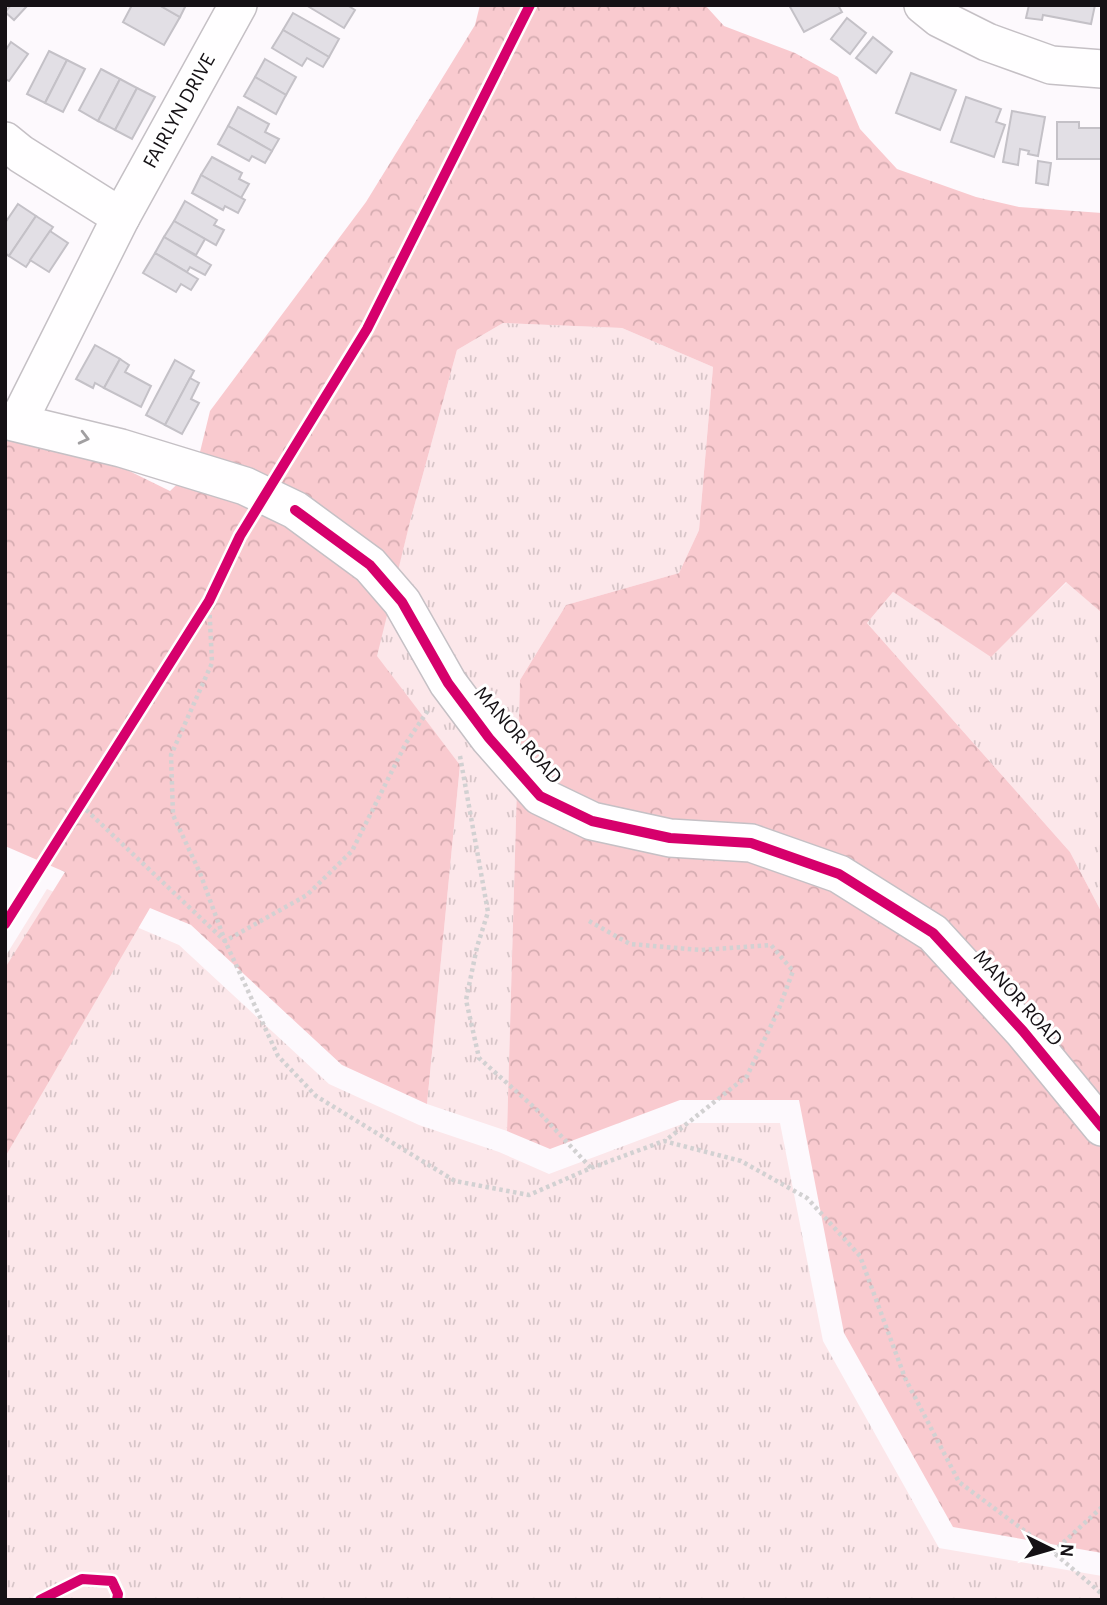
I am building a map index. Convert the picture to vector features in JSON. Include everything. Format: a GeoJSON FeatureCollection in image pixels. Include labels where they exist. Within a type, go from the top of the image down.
{"type":"FeatureCollection","features":[{"type":"Feature","properties":{"kind":"street","name":"FAIRLYN DRIVE"},"geometry":{"type":"LineString","coordinates":[[11,421],[238,5]]}},
{"type":"Feature","properties":{"kind":"street"},"geometry":{"type":"LineString","coordinates":[[923,5],[939,18],[987,42],[1051,65],[1102,69]]}},
{"type":"Feature","properties":{"kind":"street"},"geometry":{"type":"LineString","coordinates":[[5,141],[121,217]]}},
{"type":"Feature","properties":{"kind":"street","name":"MANOR ROAD"},"geometry":{"type":"LineString","coordinates":[[11,421],[121,448],[245,486],[295,510],[370,565],[402,602],[448,683],[489,738],[540,796],[592,821],[670,838],[751,843],[839,874],[933,933],[1023,1031],[1102,1127]]}},
{"type":"Feature","properties":{"kind":"path"},"geometry":{"type":"LineString","coordinates":[[194,624],[211,595]]}},
{"type":"Feature","properties":{"kind":"path"},"geometry":{"type":"LineString","coordinates":[[211,595],[212,663],[171,755],[173,815],[200,873],[225,941],[278,1056],[316,1096],[455,1181],[530,1195],[591,1168],[664,1141],[747,1076],[778,1011],[793,971],[771,944],[700,950],[630,944],[589,921]]}},
{"type":"Feature","properties":{"kind":"path"},"geometry":{"type":"LineString","coordinates":[[225,941],[307,895],[352,851],[406,743],[448,683]]}},
{"type":"Feature","properties":{"kind":"path"},"geometry":{"type":"LineString","coordinates":[[460,751],[488,912],[477,947],[466,1000],[479,1058],[536,1109],[591,1168]]}},
{"type":"Feature","properties":{"kind":"path"},"geometry":{"type":"LineString","coordinates":[[74,816],[88,794]]}},
{"type":"Feature","properties":{"kind":"path"},"geometry":{"type":"LineString","coordinates":[[81,805],[225,941]]}},
{"type":"Feature","properties":{"kind":"path"},"geometry":{"type":"LineString","coordinates":[[664,1141],[741,1161],[807,1198],[860,1256],[905,1378],[959,1482],[1054,1552],[1102,1594]]}},
{"type":"Feature","properties":{"kind":"path"},"geometry":{"type":"LineString","coordinates":[[1054,1552],[1102,1507]]}},
{"type":"Feature","properties":{"kind":"green space"},"geometry":{"type":"Polygon","coordinates":[[[480,5],[705,5],[724,26],[795,53],[838,77],[860,129],[897,169],[976,197],[1019,207],[1102,213],[1102,613],[1066,582],[991,657],[893,592],[867,623],[1070,852],[1102,913],[1102,1553],[953,1527],[844,1333],[799,1100],[680,1100],[550,1149],[507,1131],[520,680],[566,605],[679,573],[699,530],[713,367],[622,328],[503,323],[457,350],[411,518],[377,656],[460,765],[427,1104],[342,1065],[191,925],[150,908],[5,1157],[5,968],[65,872],[5,846],[5,439],[113,463],[170,491],[207,456],[200,452],[210,411],[366,202],[475,25],[480,5]]]}},
{"type":"Feature","properties":{"kind":"green space"},"geometry":{"type":"Polygon","coordinates":[[[503,323],[622,328],[713,367],[699,530],[679,573],[566,605],[520,680],[507,1131],[427,1104],[460,765],[376,656],[457,350],[503,323]]]}},
{"type":"Feature","properties":{"kind":"green space"},"geometry":{"type":"Polygon","coordinates":[[[1067,582],[1102,613],[1102,913],[1070,852],[867,623],[893,592],[991,656],[1067,582]]]}},
{"type":"Feature","properties":{"kind":"green space"},"geometry":{"type":"Polygon","coordinates":[[[47,889],[179,945],[329,1084],[419,1125],[499,1152],[549,1174],[685,1123],[780,1123],[823,1341],[939,1548],[1102,1576],[1102,1600],[5,1600],[5,957],[47,889]]]}},
{"type":"Feature","properties":{"kind":"building"},"geometry":{"type":"Polygon","coordinates":[[[11,5],[28,5],[14,20],[5,12],[11,5]]]}},
{"type":"Feature","properties":{"kind":"building"},"geometry":{"type":"Polygon","coordinates":[[[132,5],[159,5],[180,17],[164,45],[123,22],[132,5]]]}},
{"type":"Feature","properties":{"kind":"building"},"geometry":{"type":"Polygon","coordinates":[[[159,5],[186,5],[180,17],[159,5]]]}},
{"type":"Feature","properties":{"kind":"building"},"geometry":{"type":"Polygon","coordinates":[[[306,5],[347,5],[355,10],[344,28],[306,5]]]}},
{"type":"Feature","properties":{"kind":"building"},"geometry":{"type":"Polygon","coordinates":[[[789,5],[838,5],[842,12],[804,32],[789,5]]]}},
{"type":"Feature","properties":{"kind":"building"},"geometry":{"type":"Polygon","coordinates":[[[1029,5],[1095,5],[1091,24],[1043,15],[1042,20],[1026,18],[1029,5]]]}},
{"type":"Feature","properties":{"kind":"building"},"geometry":{"type":"Polygon","coordinates":[[[293,13],[339,39],[329,57],[283,30],[293,13]]]}},
{"type":"Feature","properties":{"kind":"building"},"geometry":{"type":"Polygon","coordinates":[[[847,18],[866,33],[850,54],[831,39],[847,18]]]}},
{"type":"Feature","properties":{"kind":"building"},"geometry":{"type":"Polygon","coordinates":[[[283,30],[329,57],[323,67],[307,58],[302,66],[272,48],[283,30]]]}},
{"type":"Feature","properties":{"kind":"building"},"geometry":{"type":"Polygon","coordinates":[[[873,37],[892,52],[876,73],[856,58],[873,37]]]}},
{"type":"Feature","properties":{"kind":"building"},"geometry":{"type":"Polygon","coordinates":[[[11,42],[28,54],[9,81],[5,79],[5,51],[11,42]]]}},
{"type":"Feature","properties":{"kind":"building"},"geometry":{"type":"Polygon","coordinates":[[[49,51],[67,60],[45,103],[27,94],[49,51]]]}},
{"type":"Feature","properties":{"kind":"building"},"geometry":{"type":"Polygon","coordinates":[[[265,59],[296,77],[286,95],[255,77],[265,59]]]}},
{"type":"Feature","properties":{"kind":"building"},"geometry":{"type":"Polygon","coordinates":[[[67,60],[85,69],[63,112],[45,103],[67,60]]]}},
{"type":"Feature","properties":{"kind":"building"},"geometry":{"type":"Polygon","coordinates":[[[101,69],[120,79],[98,121],[79,110],[101,69]]]}},
{"type":"Feature","properties":{"kind":"building"},"geometry":{"type":"Polygon","coordinates":[[[911,73],[956,90],[940,130],[896,113],[911,73]]]}},
{"type":"Feature","properties":{"kind":"building"},"geometry":{"type":"Polygon","coordinates":[[[255,77],[286,95],[276,114],[244,96],[255,77]]]}},
{"type":"Feature","properties":{"kind":"building"},"geometry":{"type":"Polygon","coordinates":[[[120,79],[137,88],[115,130],[98,121],[120,79]]]}},
{"type":"Feature","properties":{"kind":"building"},"geometry":{"type":"Polygon","coordinates":[[[137,88],[155,97],[132,139],[115,130],[137,88]]]}},
{"type":"Feature","properties":{"kind":"building"},"geometry":{"type":"Polygon","coordinates":[[[966,97],[1001,109],[996,122],[1005,125],[994,157],[951,142],[966,97]]]}},
{"type":"Feature","properties":{"kind":"building"},"geometry":{"type":"Polygon","coordinates":[[[238,107],[269,124],[265,132],[279,139],[272,151],[228,126],[238,107]]]}},
{"type":"Feature","properties":{"kind":"building"},"geometry":{"type":"Polygon","coordinates":[[[1012,111],[1045,117],[1038,156],[1020,149],[1018,165],[1003,162],[1012,111]]]}},
{"type":"Feature","properties":{"kind":"building"},"geometry":{"type":"Polygon","coordinates":[[[1057,122],[1079,122],[1079,128],[1102,128],[1102,187],[1101,159],[1057,159],[1057,122]]]}},
{"type":"Feature","properties":{"kind":"building"},"geometry":{"type":"Polygon","coordinates":[[[228,126],[272,151],[265,163],[252,156],[249,161],[218,144],[228,126]]]}},
{"type":"Feature","properties":{"kind":"building"},"geometry":{"type":"Polygon","coordinates":[[[212,157],[242,173],[239,179],[249,184],[241,198],[201,175],[212,157]]]}},
{"type":"Feature","properties":{"kind":"building"},"geometry":{"type":"Polygon","coordinates":[[[1038,161],[1051,163],[1048,185],[1036,183],[1038,161]]]}},
{"type":"Feature","properties":{"kind":"building"},"geometry":{"type":"Polygon","coordinates":[[[201,175],[245,200],[238,213],[225,206],[223,210],[192,193],[201,175]]]}},
{"type":"Feature","properties":{"kind":"building"},"geometry":{"type":"Polygon","coordinates":[[[185,201],[217,220],[214,225],[224,230],[216,245],[174,221],[185,201]]]}},
{"type":"Feature","properties":{"kind":"building"},"geometry":{"type":"Polygon","coordinates":[[[18,204],[36,216],[9,256],[5,253],[5,223],[18,204]]]}},
{"type":"Feature","properties":{"kind":"building"},"geometry":{"type":"Polygon","coordinates":[[[36,216],[53,227],[26,267],[9,256],[36,216]]]}},
{"type":"Feature","properties":{"kind":"building"},"geometry":{"type":"Polygon","coordinates":[[[174,221],[205,239],[196,255],[164,237],[174,221]]]}},
{"type":"Feature","properties":{"kind":"building"},"geometry":{"type":"Polygon","coordinates":[[[50,231],[68,243],[49,272],[30,260],[50,231]]]}},
{"type":"Feature","properties":{"kind":"building"},"geometry":{"type":"Polygon","coordinates":[[[164,237],[211,265],[205,275],[190,267],[187,272],[155,253],[164,237]]]}},
{"type":"Feature","properties":{"kind":"building"},"geometry":{"type":"Polygon","coordinates":[[[155,253],[198,279],[191,290],[181,284],[176,292],[143,273],[155,253]]]}},
{"type":"Feature","properties":{"kind":"building"},"geometry":{"type":"Polygon","coordinates":[[[95,345],[120,359],[104,388],[95,383],[93,388],[76,379],[95,345]]]}},
{"type":"Feature","properties":{"kind":"building"},"geometry":{"type":"Polygon","coordinates":[[[120,359],[129,365],[125,372],[151,386],[141,407],[104,388],[120,359]]]}},
{"type":"Feature","properties":{"kind":"building"},"geometry":{"type":"Polygon","coordinates":[[[175,360],[194,371],[165,425],[146,415],[175,360]]]}},
{"type":"Feature","properties":{"kind":"building"},"geometry":{"type":"Polygon","coordinates":[[[190,378],[199,383],[191,399],[199,403],[182,434],[165,425],[190,378]]]}},
{"type":"Feature","properties":{"kind":"cycle path"},"geometry":{"type":"LineString","coordinates":[[5,924],[209,601],[240,536],[367,329],[530,5]]}},
{"type":"Feature","properties":{"kind":"cycle path"},"geometry":{"type":"LineString","coordinates":[[295,510],[370,565],[402,602],[448,683],[489,738],[540,796],[592,821],[670,838],[751,843],[839,874],[933,933],[1023,1031],[1102,1127]]}},
{"type":"Feature","properties":{"kind":"cycle path"},"geometry":{"type":"LineString","coordinates":[[40,1600],[82,1579],[112,1581],[118,1594],[117,1600]]}}]}
